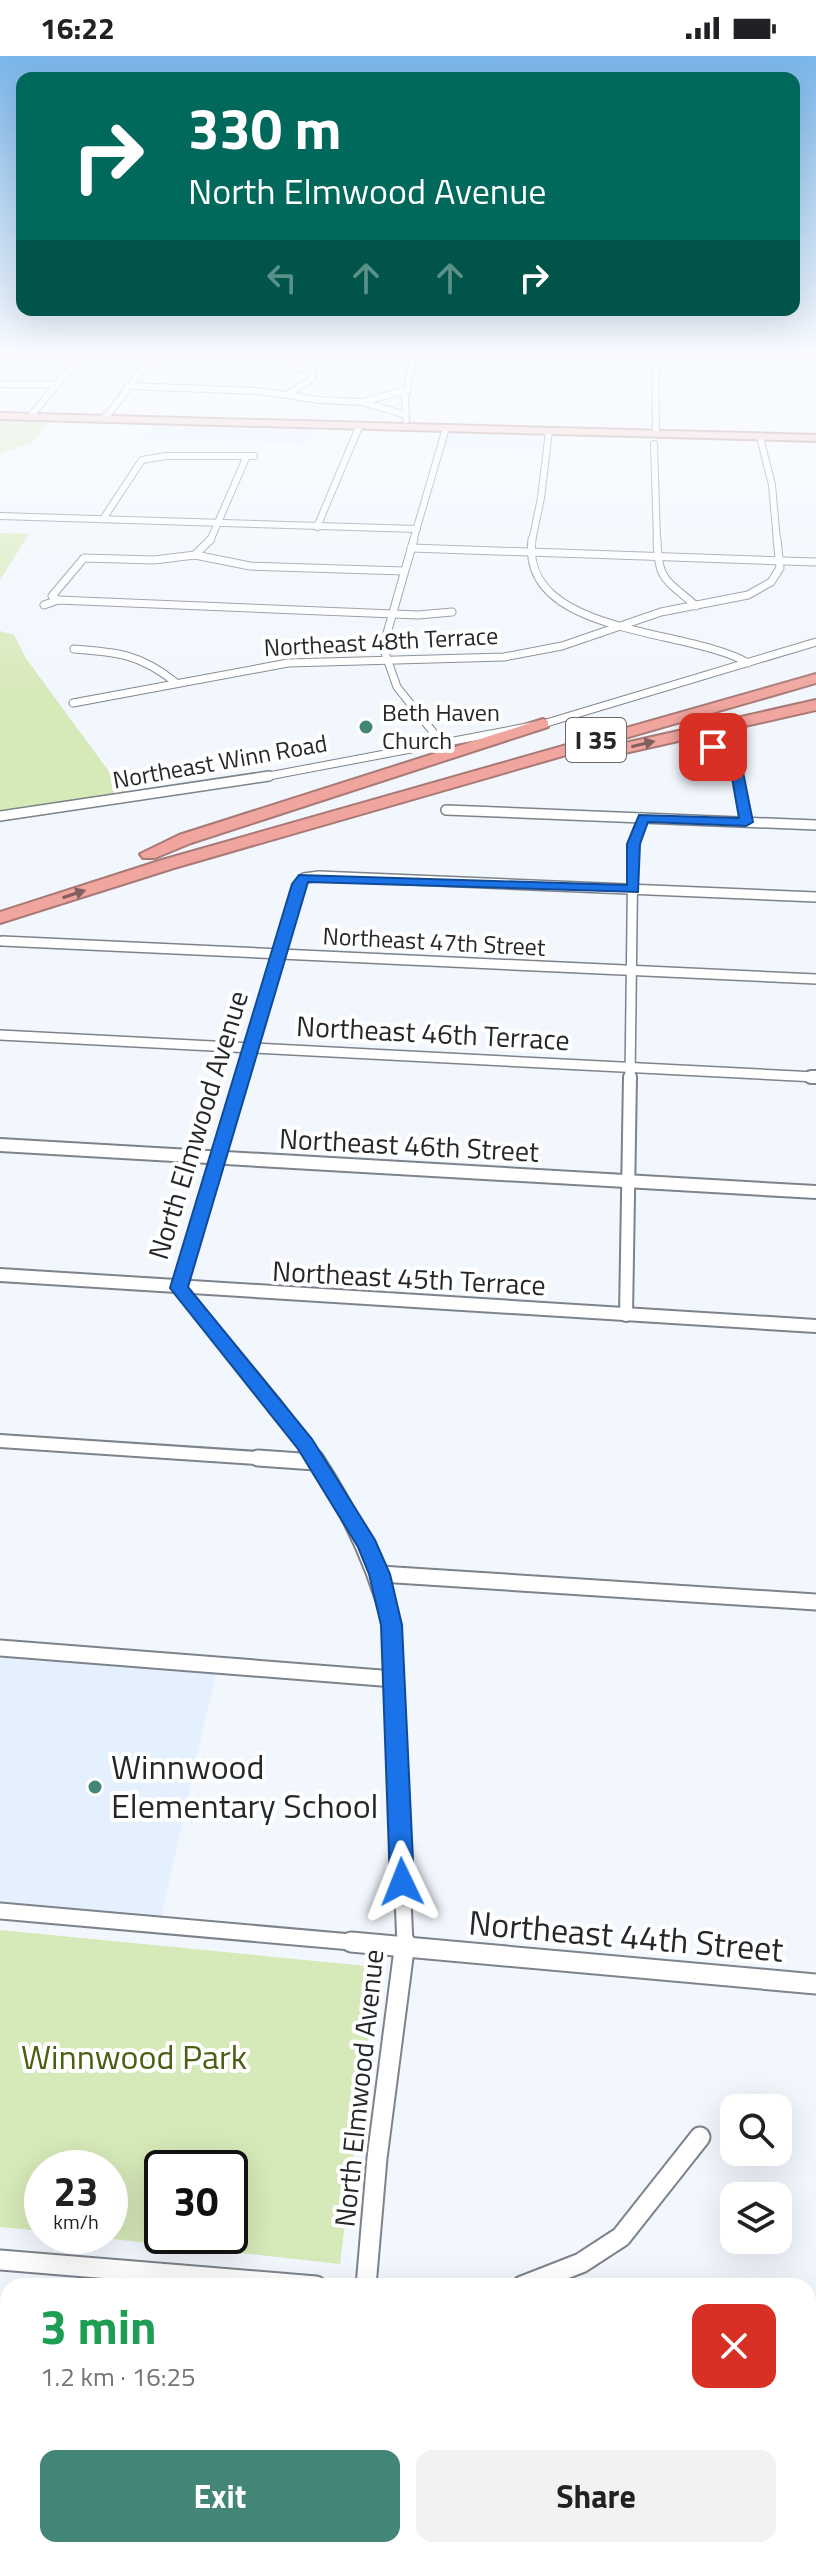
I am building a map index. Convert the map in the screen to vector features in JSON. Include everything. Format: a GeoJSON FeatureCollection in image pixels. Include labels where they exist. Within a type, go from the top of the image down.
{"type":"FeatureCollection","features":[{"type":"Feature","properties":{"kind":"highway","name":"I 35"},"geometry":{"type":"LineString","coordinates":[[0,901],[149,854],[816,664]]}},
{"type":"Feature","properties":{"kind":"highway","name":"I 35"},"geometry":{"type":"LineString","coordinates":[[0,918],[168,864],[816,678]]}},
{"type":"Feature","properties":{"kind":"highway"},"geometry":{"type":"LineString","coordinates":[[376,804],[816,705]]}},
{"type":"Feature","properties":{"kind":"highway"},"geometry":{"type":"LineString","coordinates":[[149,854],[185,839],[543,724]]}},
{"type":"Feature","properties":{"kind":"street"},"geometry":{"type":"LineString","coordinates":[[103,519],[135,471]]}},
{"type":"Feature","properties":{"kind":"street"},"geometry":{"type":"LineString","coordinates":[[195,555],[209,546],[221,524],[226,501],[242,471]]}},
{"type":"Feature","properties":{"kind":"street"},"geometry":{"type":"LineString","coordinates":[[317,527],[341,471]]}},
{"type":"Feature","properties":{"kind":"street"},"geometry":{"type":"LineString","coordinates":[[434,471],[383,647],[394,687],[441,742]]}},
{"type":"Feature","properties":{"kind":"street"},"geometry":{"type":"LineString","coordinates":[[543,471],[531,552],[535,573],[549,593],[570,607],[615,626],[716,648],[748,663]]}},
{"type":"Feature","properties":{"kind":"street"},"geometry":{"type":"LineString","coordinates":[[656,471],[658,567],[665,579],[696,606]]}},
{"type":"Feature","properties":{"kind":"street"},"geometry":{"type":"LineString","coordinates":[[768,471],[780,561]]}},
{"type":"Feature","properties":{"kind":"street"},"geometry":{"type":"LineString","coordinates":[[0,516],[8,506]]}},
{"type":"Feature","properties":{"kind":"street"},"geometry":{"type":"LineString","coordinates":[[0,516],[417,529]]}},
{"type":"Feature","properties":{"kind":"street"},"geometry":{"type":"LineString","coordinates":[[411,548],[816,562]]}},
{"type":"Feature","properties":{"kind":"street"},"geometry":{"type":"LineString","coordinates":[[58,600],[52,596],[84,558],[154,560],[195,555],[250,566],[404,571]]}},
{"type":"Feature","properties":{"kind":"street","name":"Northeast 48th Terrace"},"geometry":{"type":"LineString","coordinates":[[73,703],[288,663],[504,657],[562,646],[640,618],[757,591],[776,577],[780,561]]}},
{"type":"Feature","properties":{"kind":"street"},"geometry":{"type":"LineString","coordinates":[[44,605],[58,600],[392,614],[452,612]]}},
{"type":"Feature","properties":{"kind":"street","name":"Northeast Winn Road"},"geometry":{"type":"LineString","coordinates":[[0,816],[222,785],[543,724],[816,642]]}},
{"type":"Feature","properties":{"kind":"street"},"geometry":{"type":"LineString","coordinates":[[74,649],[139,657],[151,662],[175,682]]}},
{"type":"Feature","properties":{"kind":"street"},"geometry":{"type":"LineString","coordinates":[[713,747],[737,772],[746,822]]}},
{"type":"Feature","properties":{"kind":"street"},"geometry":{"type":"LineString","coordinates":[[446,810],[816,825]]}},
{"type":"Feature","properties":{"kind":"street"},"geometry":{"type":"LineString","coordinates":[[626,1315],[634,971],[633,844],[643,818]]}},
{"type":"Feature","properties":{"kind":"street","name":"North Elmwood Avenue"},"geometry":{"type":"LineString","coordinates":[[367,2278],[377,2158],[405,1945],[391,1625],[380,1574],[367,1546],[315,1462],[278,1408],[179,1288],[299,884],[304,878],[634,890]]}},
{"type":"Feature","properties":{"kind":"street"},"geometry":{"type":"LineString","coordinates":[[634,890],[816,897]]}},
{"type":"Feature","properties":{"kind":"street","name":"Northeast 47th Street"},"geometry":{"type":"LineString","coordinates":[[2,941],[816,979]]}},
{"type":"Feature","properties":{"kind":"street","name":"Northeast 46th Terrace"},"geometry":{"type":"LineString","coordinates":[[0,1035],[816,1077]]}},
{"type":"Feature","properties":{"kind":"street","name":"Northeast 46th Street"},"geometry":{"type":"LineString","coordinates":[[0,1145],[816,1192]]}},
{"type":"Feature","properties":{"kind":"street","name":"Northeast 45th Terrace"},"geometry":{"type":"LineString","coordinates":[[0,1275],[816,1326]]}},
{"type":"Feature","properties":{"kind":"street"},"geometry":{"type":"LineString","coordinates":[[0,1441],[315,1462]]}},
{"type":"Feature","properties":{"kind":"street"},"geometry":{"type":"LineString","coordinates":[[380,1574],[816,1602]]}},
{"type":"Feature","properties":{"kind":"street"},"geometry":{"type":"LineString","coordinates":[[0,1648],[394,1679]]}},
{"type":"Feature","properties":{"kind":"street","name":"Northeast 44th Street"},"geometry":{"type":"LineString","coordinates":[[0,1911],[816,1984]]}},
{"type":"Feature","properties":{"kind":"street"},"geometry":{"type":"LineString","coordinates":[[541,2278],[590,2257],[630,2228],[679,2157],[700,2137]]}},
{"type":"Feature","properties":{"kind":"street"},"geometry":{"type":"LineString","coordinates":[[0,2260],[219,2278]]}},
{"type":"Feature","properties":{"kind":"shaded area","name":"Winnwood Elementary School"},"geometry":{"type":"Polygon","coordinates":[[[0,1654],[216,1672],[161,1918],[0,1903],[0,1654]]]}},
{"type":"Feature","properties":{"kind":"green space"},"geometry":{"type":"Polygon","coordinates":[[[0,533],[29,534],[0,580],[0,533]]]}},
{"type":"Feature","properties":{"kind":"green space"},"geometry":{"type":"Polygon","coordinates":[[[0,631],[14,635],[25,657],[124,792],[0,811],[0,631]]]}},
{"type":"Feature","properties":{"kind":"green space","name":"Winnwood Park"},"geometry":{"type":"Polygon","coordinates":[[[0,1930],[377,1967],[340,2264],[248,2254],[248,2150],[144,2150],[144,2242],[128,2241],[128,2150],[24,2150],[24,2229],[0,2227],[0,1930]]]}},
{"type":"Feature","properties":{"kind":"place","name":"Beth Haven Church"},"geometry":{"type":"Point","coordinates":[366,727]}},
{"type":"Feature","properties":{"kind":"place","name":"Winnwood Elementary School"},"geometry":{"type":"Point","coordinates":[95,1787]}},
{"type":"Feature","properties":{"kind":"route"},"geometry":{"type":"LineString","coordinates":[[402,1882],[391,1625],[380,1574],[367,1546],[305,1444],[179,1288],[299,884],[304,878],[319,876],[634,890],[633,844],[643,818],[746,822],[737,772],[713,747]]}}]}
